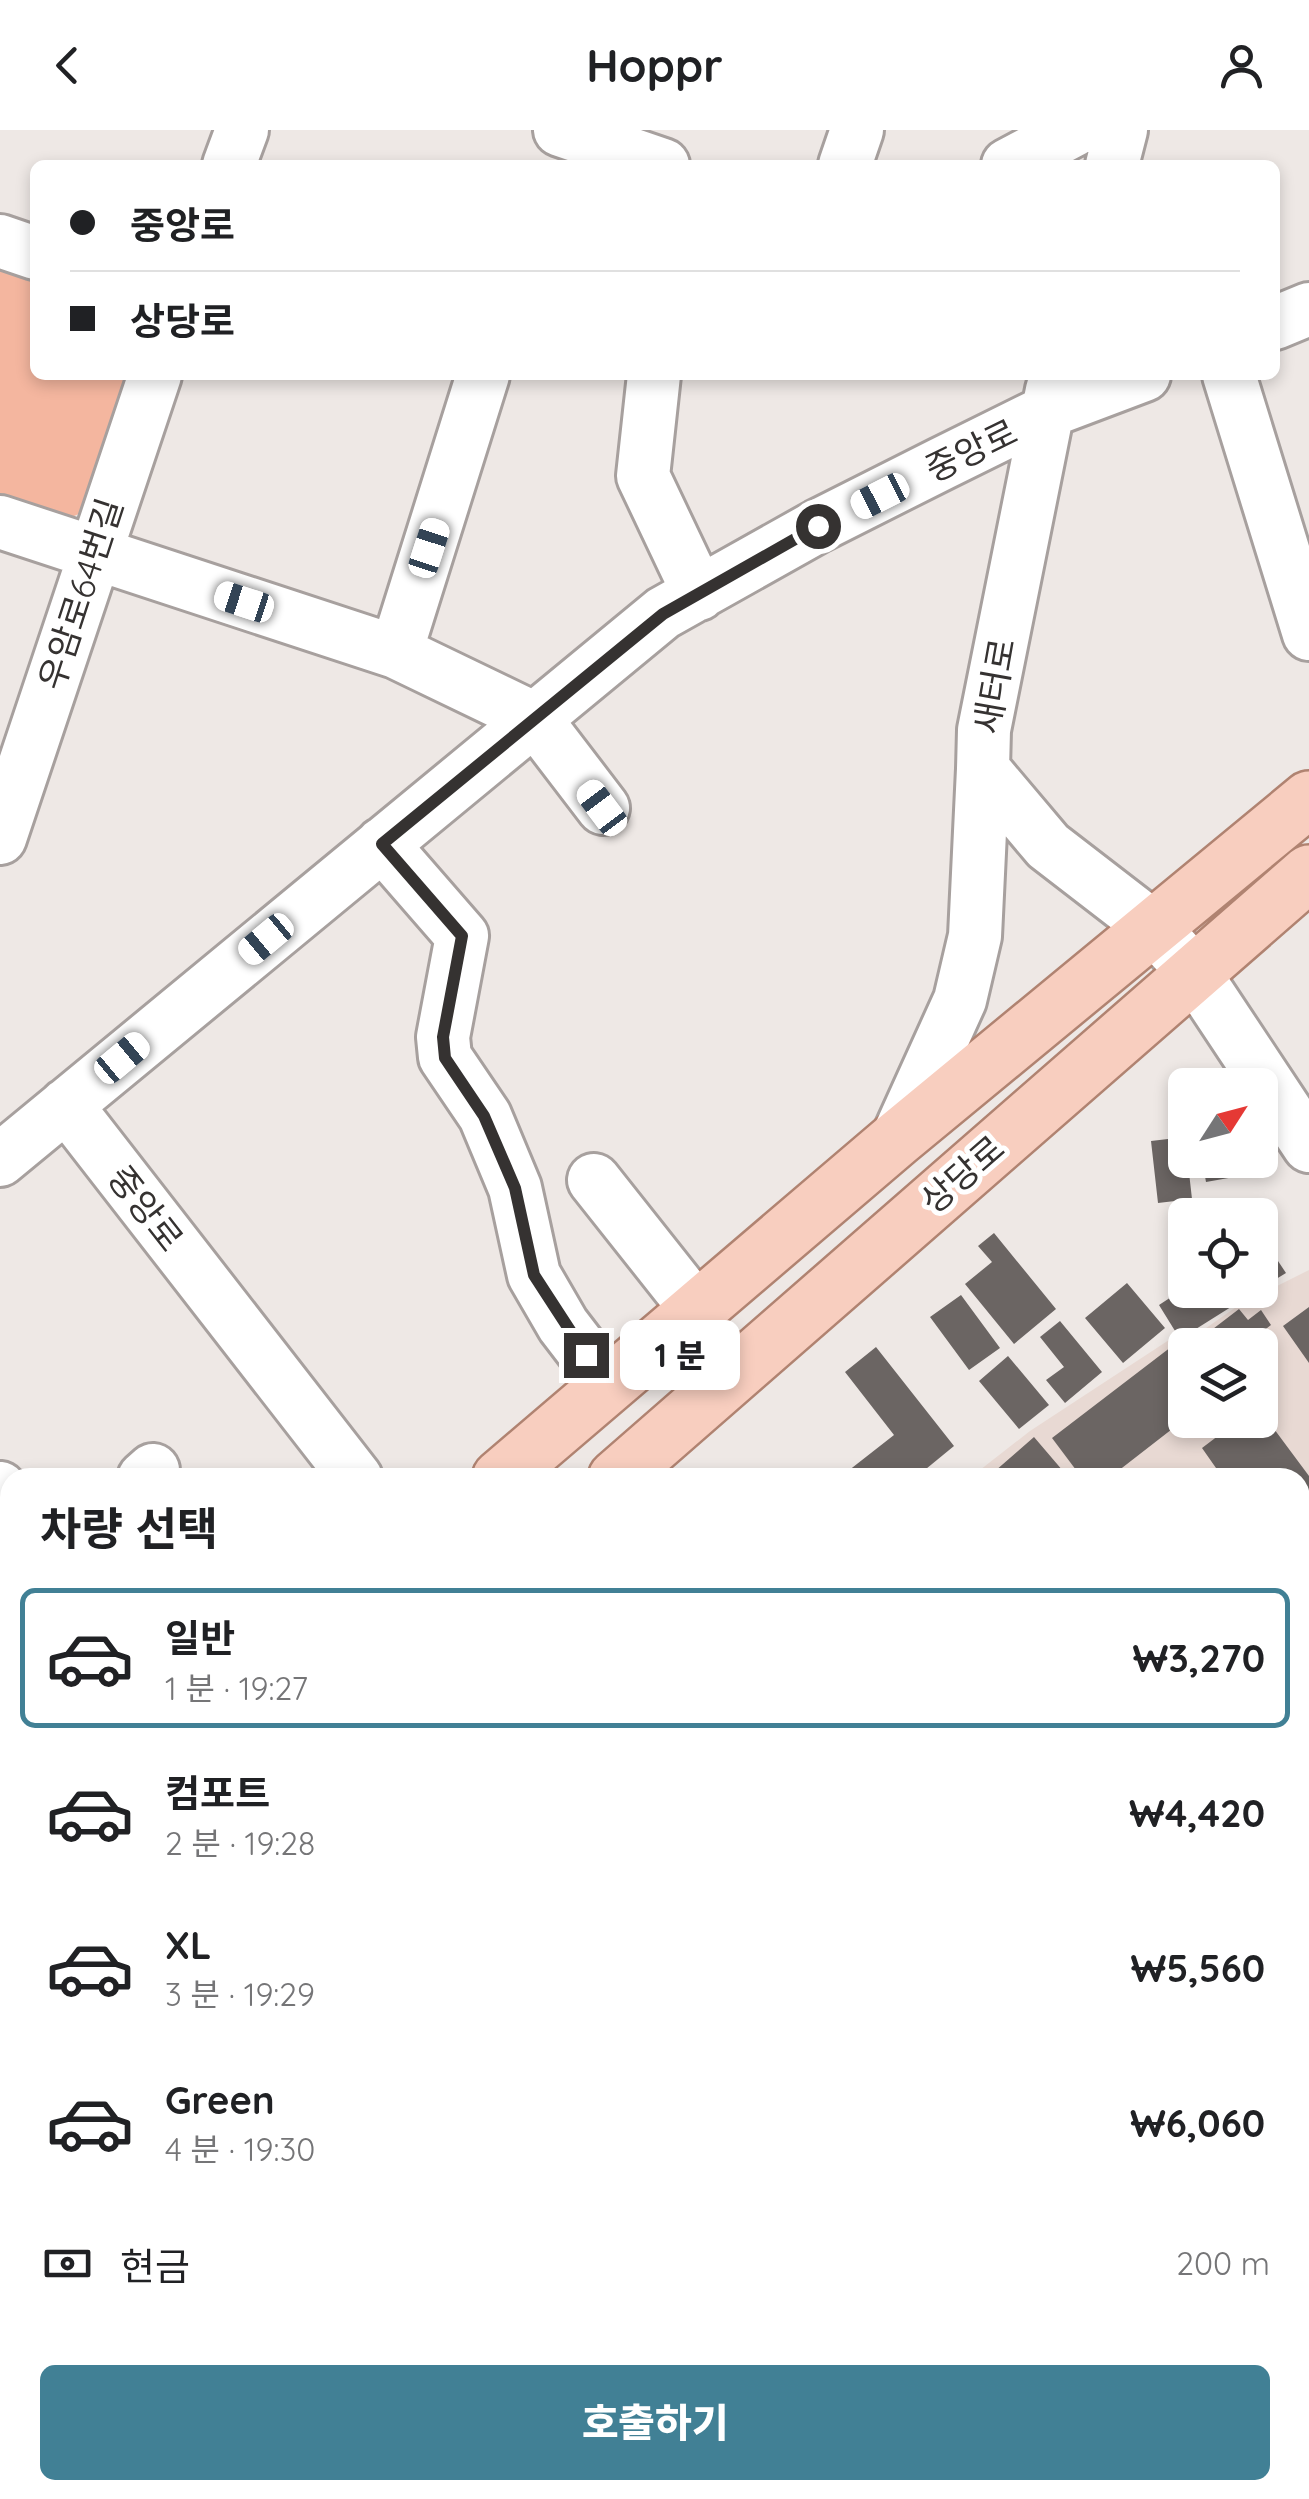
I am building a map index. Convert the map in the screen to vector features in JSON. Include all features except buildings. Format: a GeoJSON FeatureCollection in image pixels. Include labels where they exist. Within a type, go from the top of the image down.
{"type":"FeatureCollection","features":[{"type":"Feature","properties":{"kind":"main road","name":"상당로"},"geometry":{"type":"LineString","coordinates":[[512,1468],[897,1138],[1309,800]]}},
{"type":"Feature","properties":{"kind":"main road","name":"상당로"},"geometry":{"type":"LineString","coordinates":[[627,1468],[1309,873]]}},
{"type":"Feature","properties":{"kind":"street"},"geometry":{"type":"LineString","coordinates":[[231,160],[242,130]]}},
{"type":"Feature","properties":{"kind":"street"},"geometry":{"type":"LineString","coordinates":[[551,160],[560,130],[649,160]]}},
{"type":"Feature","properties":{"kind":"street"},"geometry":{"type":"LineString","coordinates":[[666,160],[676,130]]}},
{"type":"Feature","properties":{"kind":"street"},"geometry":{"type":"LineString","coordinates":[[847,160],[857,130]]}},
{"type":"Feature","properties":{"kind":"street"},"geometry":{"type":"LineString","coordinates":[[1017,160],[1074,130]]}},
{"type":"Feature","properties":{"kind":"street"},"geometry":{"type":"LineString","coordinates":[[1113,160],[1121,130]]}},
{"type":"Feature","properties":{"kind":"street"},"geometry":{"type":"LineString","coordinates":[[0,241],[30,251]]}},
{"type":"Feature","properties":{"kind":"street"},"geometry":{"type":"LineString","coordinates":[[1280,321],[1309,310]]}},
{"type":"Feature","properties":{"kind":"street","name":"우암로64번길"},"geometry":{"type":"LineString","coordinates":[[2,821],[152,380]]}},
{"type":"Feature","properties":{"kind":"street"},"geometry":{"type":"LineString","coordinates":[[396,652],[482,380]]}},
{"type":"Feature","properties":{"kind":"street"},"geometry":{"type":"LineString","coordinates":[[653,380],[643,476],[699,594]]}},
{"type":"Feature","properties":{"kind":"street","name":"중앙로"},"geometry":{"type":"LineString","coordinates":[[0,1160],[663,614],[1051,394],[1120,380]]}},
{"type":"Feature","properties":{"kind":"street"},"geometry":{"type":"LineString","coordinates":[[1231,380],[1309,634]]}},
{"type":"Feature","properties":{"kind":"street","name":"새터로"},"geometry":{"type":"LineString","coordinates":[[1051,394],[984,730],[983,769],[1015,812],[1048,846],[1153,927],[1193,971],[1309,1146]]}},
{"type":"Feature","properties":{"kind":"street"},"geometry":{"type":"LineString","coordinates":[[0,522],[396,652],[535,719],[602,808]]}},
{"type":"Feature","properties":{"kind":"street"},"geometry":{"type":"LineString","coordinates":[[897,1138],[960,1000],[976,936],[983,769]]}},
{"type":"Feature","properties":{"kind":"street"},"geometry":{"type":"LineString","coordinates":[[382,844],[462,936],[443,1037],[445,1058],[484,1116],[515,1188],[534,1275],[563,1325],[609,1384]]}},
{"type":"Feature","properties":{"kind":"street","name":"중앙로"},"geometry":{"type":"LineString","coordinates":[[66,1105],[348,1468]]}},
{"type":"Feature","properties":{"kind":"street"},"geometry":{"type":"LineString","coordinates":[[594,1180],[697,1310]]}},
{"type":"Feature","properties":{"kind":"shaded area"},"geometry":{"type":"Polygon","coordinates":[[[0,258],[30,269],[30,380],[135,380],[95,507],[53,525],[0,506],[0,258]]]}},
{"type":"Feature","properties":{"kind":"shaded area"},"geometry":{"type":"Polygon","coordinates":[[[1309,1270],[1309,1468],[983,1468],[1030,1431],[1168,1341],[1168,1438],[1278,1438],[1278,1328],[1206,1328],[1235,1308],[1278,1308],[1278,1286],[1309,1270]]]}},
{"type":"Feature","properties":{"kind":"route"},"geometry":{"type":"LineString","coordinates":[[586,1355],[534,1275],[515,1188],[484,1116],[445,1058],[443,1037],[462,936],[382,844],[663,614],[818,526]]}}]}
